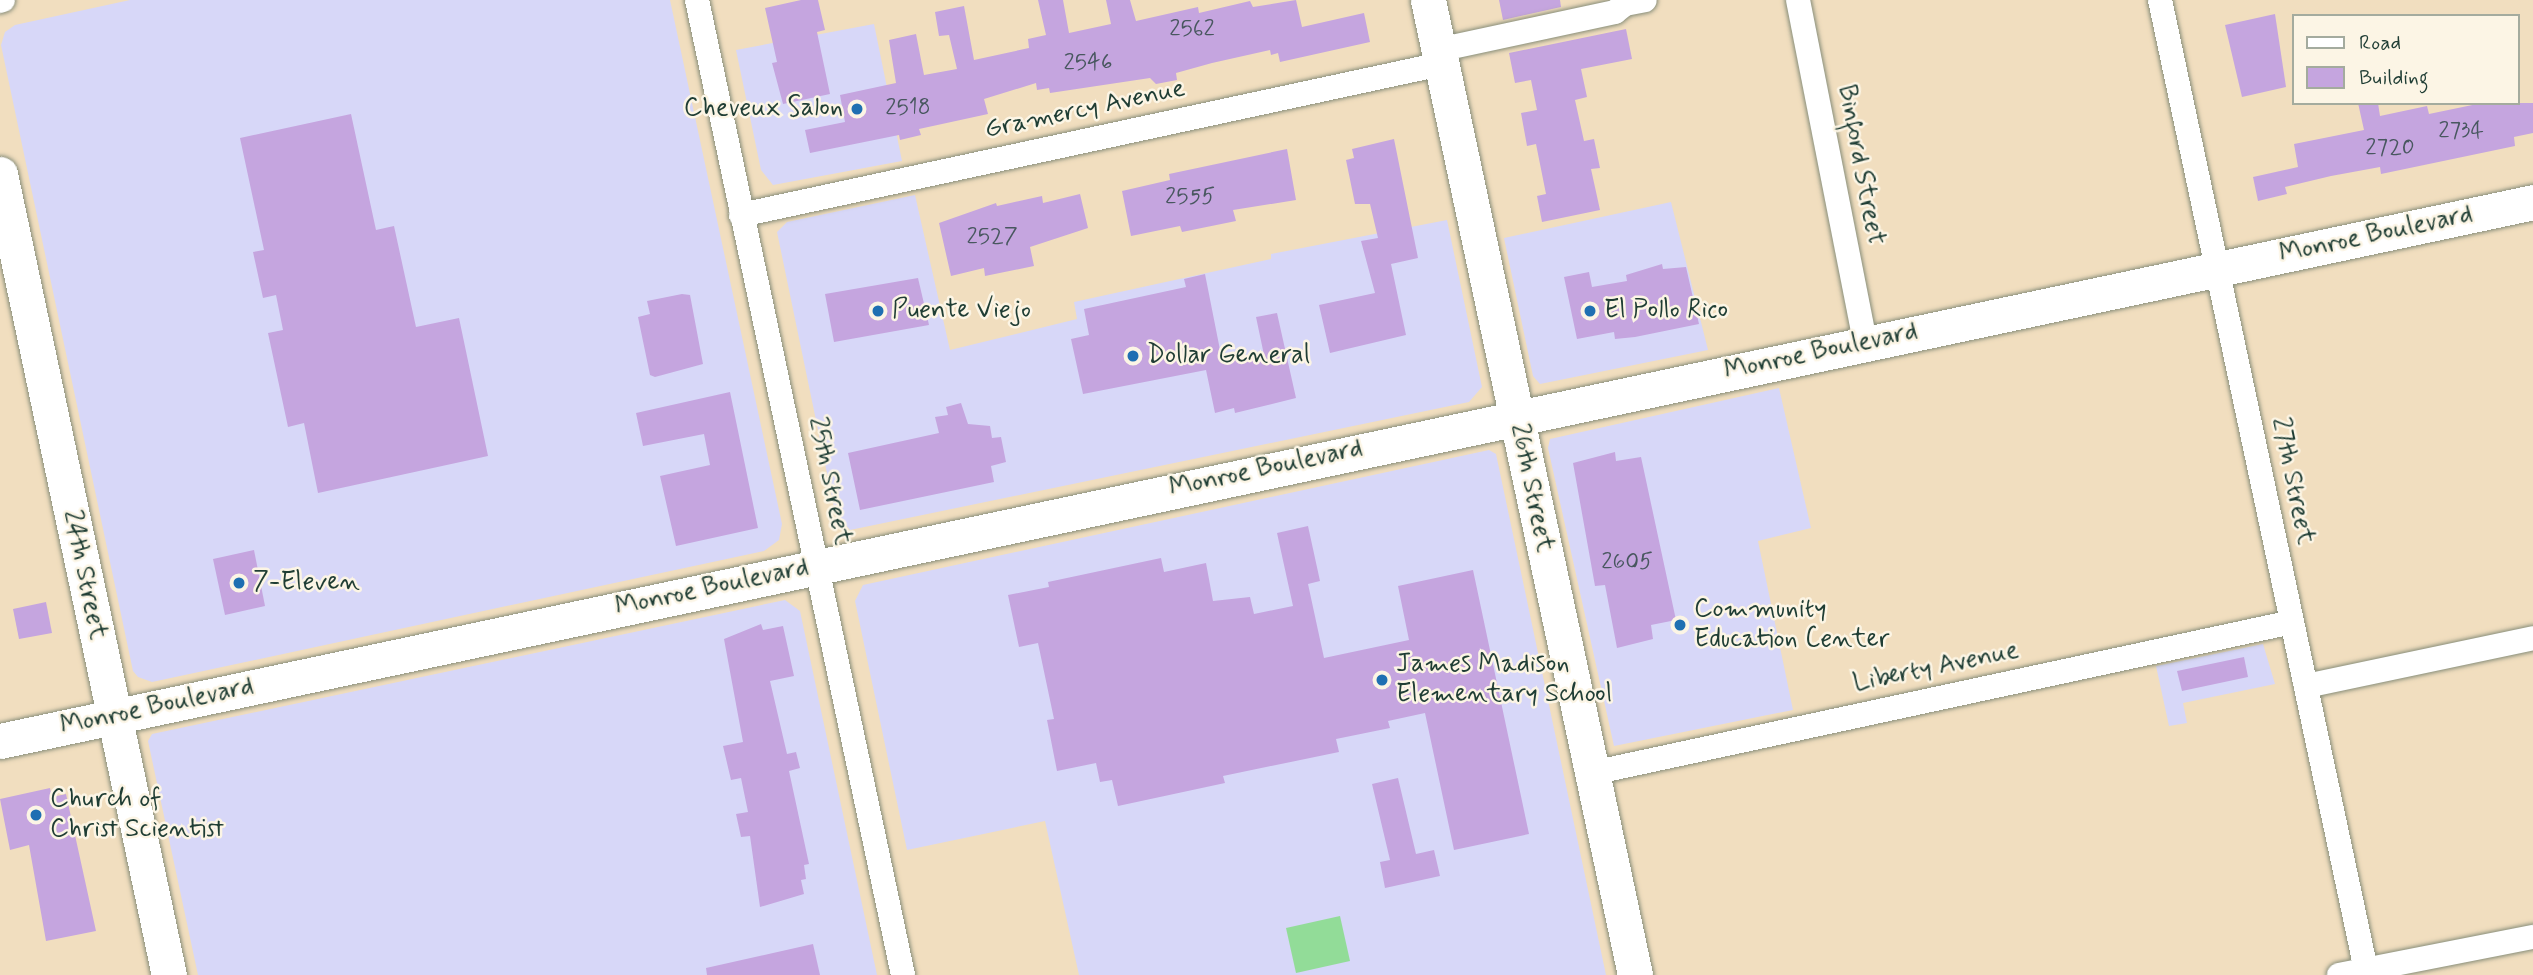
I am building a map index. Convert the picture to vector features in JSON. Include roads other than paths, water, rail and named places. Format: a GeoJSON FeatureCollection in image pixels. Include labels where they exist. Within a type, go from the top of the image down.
{"type":"FeatureCollection","features":[{"type":"Feature","properties":{"kind":"street","name":"25th Street"},"geometry":{"type":"LineString","coordinates":[[697,0],[903,975]]}},
{"type":"Feature","properties":{"kind":"street","name":"26th Street"},"geometry":{"type":"LineString","coordinates":[[1427,0],[1635,975]]}},
{"type":"Feature","properties":{"kind":"street","name":"Binford Street"},"geometry":{"type":"LineString","coordinates":[[1798,0],[1865,341]]}},
{"type":"Feature","properties":{"kind":"street","name":"27th Street"},"geometry":{"type":"LineString","coordinates":[[2160,0],[2366,972]]}},
{"type":"Feature","properties":{"kind":"street","name":"Gramercy Avenue"},"geometry":{"type":"LineString","coordinates":[[741,215],[1440,57],[1615,12],[1631,1]]}},
{"type":"Feature","properties":{"kind":"street","name":"24th Street"},"geometry":{"type":"LineString","coordinates":[[0,174],[169,975]]}},
{"type":"Feature","properties":{"kind":"street","name":"Monroe Boulevard"},"geometry":{"type":"LineString","coordinates":[[0,741],[1318,457],[1517,419],[1865,341],[2217,270],[2533,202]]}},
{"type":"Feature","properties":{"kind":"street","name":"Liberty Avenue"},"geometry":{"type":"LineString","coordinates":[[1592,772],[2292,622]]}},
{"type":"Feature","properties":{"kind":"street"},"geometry":{"type":"LineString","coordinates":[[2306,686],[2533,638]]}},
{"type":"Feature","properties":{"kind":"street"},"geometry":{"type":"LineString","coordinates":[[2339,975],[2366,972],[2533,937]]}},
{"type":"Feature","properties":{"kind":"place","name":"Cheveux Salon"},"geometry":{"type":"Point","coordinates":[857,109]}},
{"type":"Feature","properties":{"kind":"place","name":"Puente Viejo"},"geometry":{"type":"Point","coordinates":[878,311]}},
{"type":"Feature","properties":{"kind":"place","name":"El Pollo Rico"},"geometry":{"type":"Point","coordinates":[1590,311]}},
{"type":"Feature","properties":{"kind":"place","name":"Dollar General"},"geometry":{"type":"Point","coordinates":[1133,356]}},
{"type":"Feature","properties":{"kind":"place","name":"7-Eleven"},"geometry":{"type":"Point","coordinates":[239,583]}},
{"type":"Feature","properties":{"kind":"place","name":"Community Education Center"},"geometry":{"type":"Point","coordinates":[1680,625]}},
{"type":"Feature","properties":{"kind":"place","name":"James Madison Elementary School"},"geometry":{"type":"Point","coordinates":[1382,680]}},
{"type":"Feature","properties":{"kind":"place","name":"Church of Christ Scientist"},"geometry":{"type":"Point","coordinates":[36,815]}}]}
